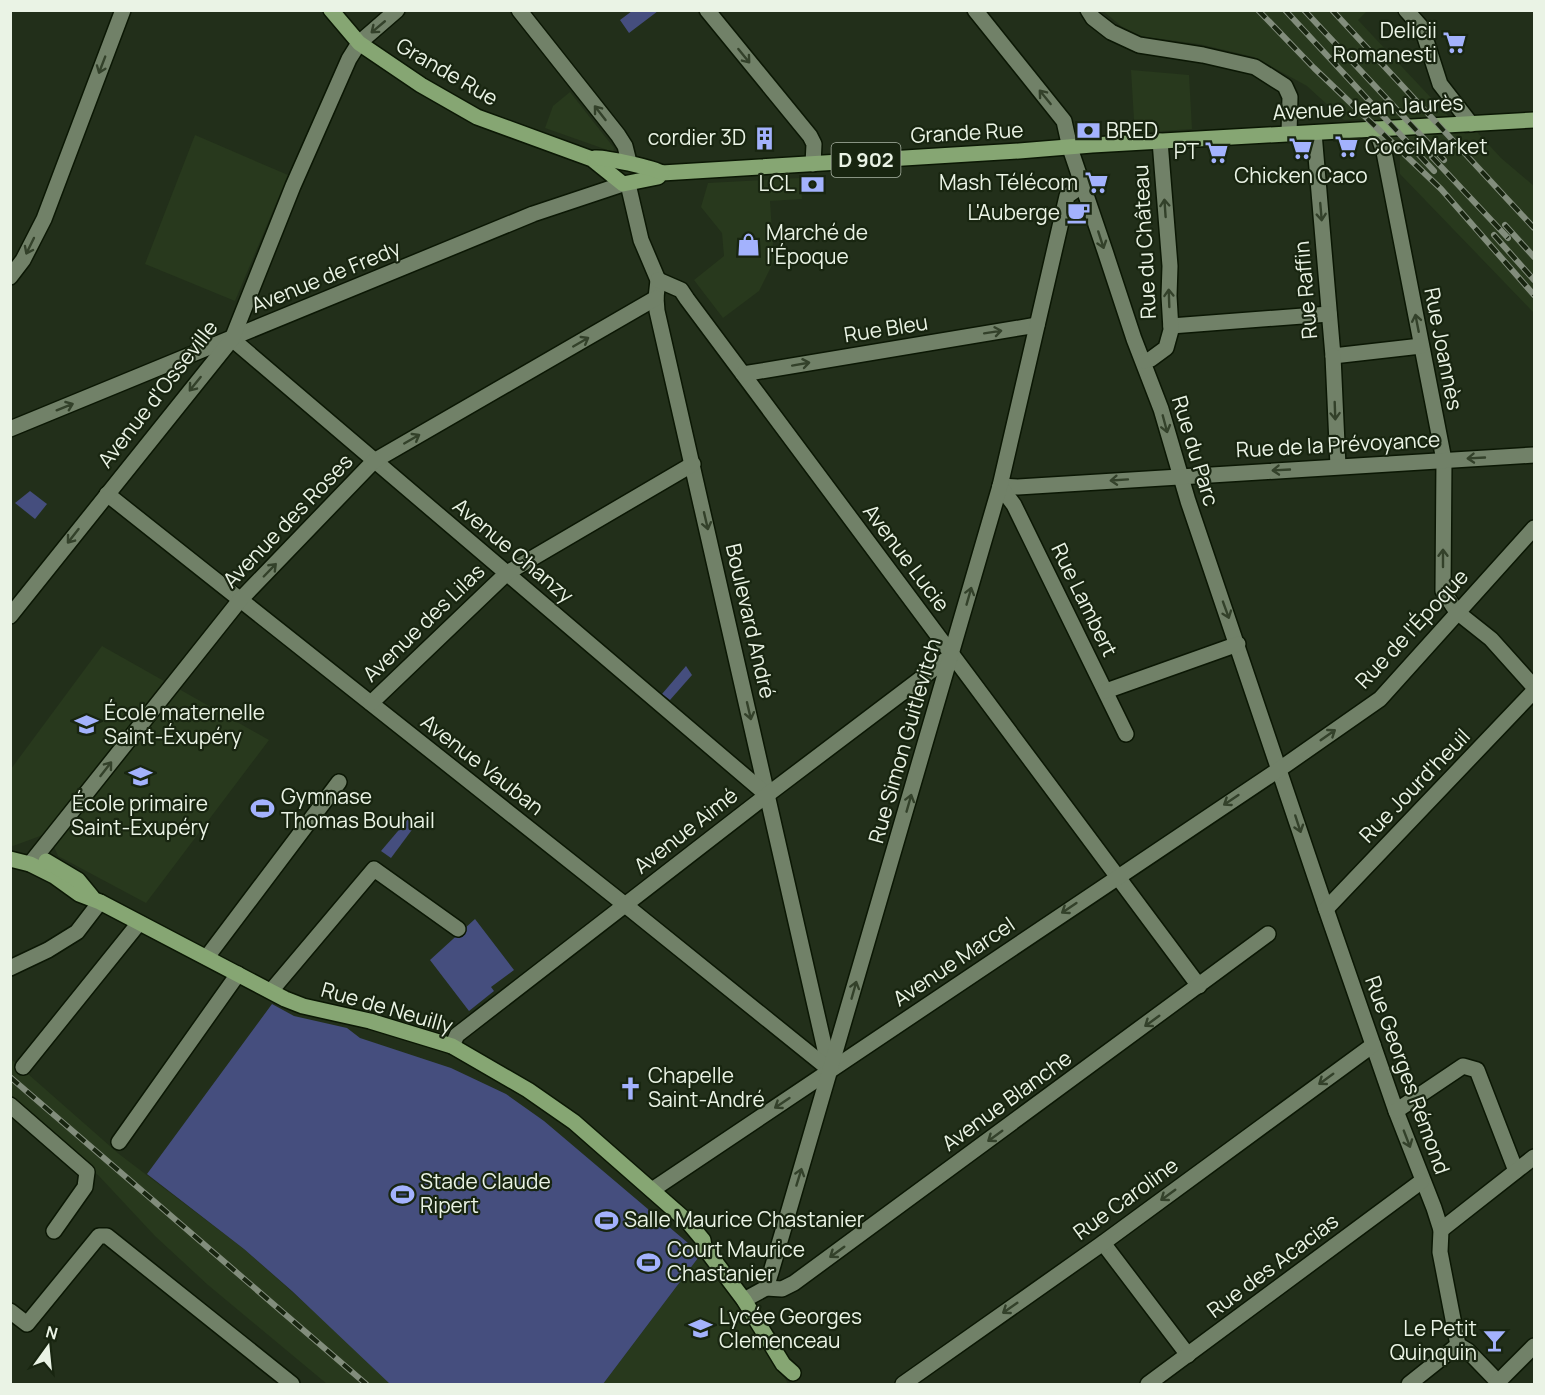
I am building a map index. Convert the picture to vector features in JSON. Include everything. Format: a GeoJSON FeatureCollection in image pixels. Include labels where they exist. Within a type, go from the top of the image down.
{"type":"FeatureCollection","features":[{"type":"Feature","properties":{"kind":"main road","name":"Grande Rue"},"geometry":{"type":"LineString","coordinates":[[331,10],[359,43],[421,85],[477,117],[592,159],[623,181],[658,177],[662,173]]}},
{"type":"Feature","properties":{"kind":"main road","name":"Avenue Jean Jaurès"},"geometry":{"type":"LineString","coordinates":[[1203,139],[1534,120]]}},
{"type":"Feature","properties":{"kind":"main road","name":"Grande Rue"},"geometry":{"type":"LineString","coordinates":[[592,159],[628,163],[662,173],[1203,139]]}},
{"type":"Feature","properties":{"kind":"main road"},"geometry":{"type":"LineString","coordinates":[[623,181],[637,174],[628,163]]}},
{"type":"Feature","properties":{"kind":"main road","name":"Rue de Neuilly"},"geometry":{"type":"LineString","coordinates":[[10,851],[78,880],[96,899],[285,999],[303,1006],[370,1021],[452,1046],[528,1090],[574,1122],[688,1222],[703,1240],[704,1247],[748,1298],[792,1360],[794,1379]]}},
{"type":"Feature","properties":{"kind":"main road","name":"Rue de Neuilly"},"geometry":{"type":"LineString","coordinates":[[10,859],[34,860]]}},
{"type":"Feature","properties":{"kind":"street"},"geometry":{"type":"LineString","coordinates":[[10,278],[23,260],[44,219],[123,10]]}},
{"type":"Feature","properties":{"kind":"street"},"geometry":{"type":"LineString","coordinates":[[359,43],[398,10]]}},
{"type":"Feature","properties":{"kind":"street"},"geometry":{"type":"LineString","coordinates":[[519,10],[618,135],[625,146],[628,163]]}},
{"type":"Feature","properties":{"kind":"street"},"geometry":{"type":"LineString","coordinates":[[707,10],[810,136],[814,144],[813,164]]}},
{"type":"Feature","properties":{"kind":"street","name":"Rue du Parc"},"geometry":{"type":"LineString","coordinates":[[975,10],[1064,121],[1070,148],[1084,184],[1134,339],[1161,410],[1180,476],[1280,768]]}},
{"type":"Feature","properties":{"kind":"street"},"geometry":{"type":"LineString","coordinates":[[1088,10],[1093,18],[1111,32],[1139,45],[1255,67],[1285,86],[1290,97],[1289,134]]}},
{"type":"Feature","properties":{"kind":"street"},"geometry":{"type":"LineString","coordinates":[[1406,10],[1422,28],[1440,84],[1471,124]]}},
{"type":"Feature","properties":{"kind":"street","name":"Avenue d'Osseville"},"geometry":{"type":"LineString","coordinates":[[10,616],[232,339],[293,186],[349,59],[359,43]]}},
{"type":"Feature","properties":{"kind":"street","name":"Rue Joannès"},"geometry":{"type":"LineString","coordinates":[[1376,129],[1384,152],[1444,460],[1443,591],[1457,612]]}},
{"type":"Feature","properties":{"kind":"street","name":"Rue Raffin"},"geometry":{"type":"LineString","coordinates":[[1314,133],[1333,356],[1421,346]]}},
{"type":"Feature","properties":{"kind":"street","name":"Rue du Château"},"geometry":{"type":"LineString","coordinates":[[1144,361],[1166,348],[1170,340],[1168,296],[1170,266],[1160,141]]}},
{"type":"Feature","properties":{"kind":"street","name":"Avenue de Fredy"},"geometry":{"type":"LineString","coordinates":[[10,429],[534,214],[623,181]]}},
{"type":"Feature","properties":{"kind":"street","name":"Boulevard André"},"geometry":{"type":"LineString","coordinates":[[623,181],[641,240],[658,280],[656,298],[830,1070]]}},
{"type":"Feature","properties":{"kind":"street","name":"Rue Simon Guitlevitch"},"geometry":{"type":"LineString","coordinates":[[766,1288],[1000,486],[1067,196],[1084,184]]}},
{"type":"Feature","properties":{"kind":"street","name":"Avenue Lucie"},"geometry":{"type":"LineString","coordinates":[[658,280],[681,290],[1199,986]]}},
{"type":"Feature","properties":{"kind":"street","name":"Avenue des Roses"},"geometry":{"type":"LineString","coordinates":[[34,860],[240,600],[374,461],[656,298]]}},
{"type":"Feature","properties":{"kind":"street"},"geometry":{"type":"LineString","coordinates":[[1171,326],[1329,314]]}},
{"type":"Feature","properties":{"kind":"street","name":"Rue Bleu"},"geometry":{"type":"LineString","coordinates":[[743,374],[1037,325]]}},
{"type":"Feature","properties":{"kind":"street","name":"Avenue Chanzy"},"geometry":{"type":"LineString","coordinates":[[232,339],[767,795]]}},
{"type":"Feature","properties":{"kind":"street"},"geometry":{"type":"LineString","coordinates":[[1333,356],[1338,466]]}},
{"type":"Feature","properties":{"kind":"street","name":"Rue de la Prévoyance"},"geometry":{"type":"LineString","coordinates":[[1000,486],[1018,487],[1534,455]]}},
{"type":"Feature","properties":{"kind":"street","name":"Avenue des Lilas"},"geometry":{"type":"LineString","coordinates":[[371,703],[507,573],[693,464]]}},
{"type":"Feature","properties":{"kind":"street","name":"Rue Lambert"},"geometry":{"type":"LineString","coordinates":[[1000,486],[1014,505],[1126,734]]}},
{"type":"Feature","properties":{"kind":"street","name":"Avenue Vauban"},"geometry":{"type":"LineString","coordinates":[[107,494],[830,1070]]}},
{"type":"Feature","properties":{"kind":"street","name":"Rue de l'Époque"},"geometry":{"type":"LineString","coordinates":[[1280,768],[1380,699],[1534,528]]}},
{"type":"Feature","properties":{"kind":"street"},"geometry":{"type":"LineString","coordinates":[[1457,612],[1491,639],[1534,689]]}},
{"type":"Feature","properties":{"kind":"street"},"geometry":{"type":"LineString","coordinates":[[1106,691],[1238,644]]}},
{"type":"Feature","properties":{"kind":"street","name":"Avenue Aimé"},"geometry":{"type":"LineString","coordinates":[[452,1046],[457,1035],[624,904],[952,655]]}},
{"type":"Feature","properties":{"kind":"street","name":"Rue Jourd'heuil"},"geometry":{"type":"LineString","coordinates":[[1326,909],[1534,689]]}},
{"type":"Feature","properties":{"kind":"street","name":"Avenue Marcel"},"geometry":{"type":"LineString","coordinates":[[652,1190],[1280,768]]}},
{"type":"Feature","properties":{"kind":"street","name":"Rue Georges Rémond"},"geometry":{"type":"LineString","coordinates":[[1280,768],[1373,1045],[1441,1230],[1440,1252],[1458,1345]]}},
{"type":"Feature","properties":{"kind":"street"},"geometry":{"type":"LineString","coordinates":[[207,957],[339,782]]}},
{"type":"Feature","properties":{"kind":"street"},"geometry":{"type":"LineString","coordinates":[[272,991],[374,869],[458,930]]}},
{"type":"Feature","properties":{"kind":"street"},"geometry":{"type":"LineString","coordinates":[[10,968],[48,950],[77,932],[96,899]]}},
{"type":"Feature","properties":{"kind":"street"},"geometry":{"type":"LineString","coordinates":[[23,1066],[139,922]]}},
{"type":"Feature","properties":{"kind":"street","name":"Avenue Blanche"},"geometry":{"type":"LineString","coordinates":[[766,1288],[782,1289],[794,1283],[1268,934]]}},
{"type":"Feature","properties":{"kind":"street"},"geometry":{"type":"LineString","coordinates":[[119,1142],[238,974]]}},
{"type":"Feature","properties":{"kind":"street","name":"Rue Caroline"},"geometry":{"type":"LineString","coordinates":[[903,1384],[1103,1243],[1373,1045]]}},
{"type":"Feature","properties":{"kind":"street"},"geometry":{"type":"LineString","coordinates":[[1396,1111],[1463,1066],[1477,1070],[1516,1171]]}},
{"type":"Feature","properties":{"kind":"street"},"geometry":{"type":"LineString","coordinates":[[10,1105],[87,1172],[85,1187],[54,1231]]}},
{"type":"Feature","properties":{"kind":"street"},"geometry":{"type":"LineString","coordinates":[[1441,1230],[1534,1157]]}},
{"type":"Feature","properties":{"kind":"street","name":"Rue des Acacias"},"geometry":{"type":"LineString","coordinates":[[1148,1384],[1422,1181]]}},
{"type":"Feature","properties":{"kind":"street"},"geometry":{"type":"LineString","coordinates":[[10,1311],[27,1324],[99,1236],[107,1236],[292,1384]]}},
{"type":"Feature","properties":{"kind":"street"},"geometry":{"type":"LineString","coordinates":[[1103,1243],[1188,1355]]}},
{"type":"Feature","properties":{"kind":"street"},"geometry":{"type":"LineString","coordinates":[[748,1298],[766,1288]]}},
{"type":"Feature","properties":{"kind":"street"},"geometry":{"type":"LineString","coordinates":[[1409,1384],[1458,1345],[1468,1351],[1499,1383],[1534,1346]]}},
{"type":"Feature","properties":{"kind":"shaded area"},"geometry":{"type":"Polygon","coordinates":[[[632,11],[658,11],[629,33],[620,20],[632,11]]]}},
{"type":"Feature","properties":{"kind":"shaded area"},"geometry":{"type":"Polygon","coordinates":[[[1103,11],[1367,11],[1358,20],[1465,134],[1477,132],[1501,158],[1534,186],[1534,313],[1400,174],[1400,157],[1361,119],[1344,120],[1307,86],[1254,57],[1199,44],[1139,36],[1121,26],[1103,11]]]}},
{"type":"Feature","properties":{"kind":"shaded area"},"geometry":{"type":"Polygon","coordinates":[[[1131,70],[1189,75],[1192,129],[1146,132],[1145,120],[1134,120],[1131,70]]]}},
{"type":"Feature","properties":{"kind":"shaded area"},"geometry":{"type":"Polygon","coordinates":[[[570,92],[614,148],[613,152],[545,128],[553,106],[570,92]]]}},
{"type":"Feature","properties":{"kind":"shaded area"},"geometry":{"type":"Polygon","coordinates":[[[195,135],[288,175],[235,301],[145,264],[195,135]]]}},
{"type":"Feature","properties":{"kind":"shaded area","name":"Marché de l'Époque"},"geometry":{"type":"Polygon","coordinates":[[[800,178],[802,199],[770,201],[774,261],[759,291],[723,318],[694,280],[724,256],[722,233],[701,207],[708,183],[800,178]]]}},
{"type":"Feature","properties":{"kind":"shaded area"},"geometry":{"type":"Polygon","coordinates":[[[30,491],[47,504],[35,519],[15,503],[30,491]]]}},
{"type":"Feature","properties":{"kind":"shaded area","name":"École maternelle Saint-Éxupéry"},"geometry":{"type":"Polygon","coordinates":[[[102,646],[164,681],[43,835],[13,846],[10,845],[11,769],[102,646]]]}},
{"type":"Feature","properties":{"kind":"shaded area"},"geometry":{"type":"Polygon","coordinates":[[[686,666],[692,675],[670,700],[662,694],[686,666]]]}},
{"type":"Feature","properties":{"kind":"shaded area"},"geometry":{"type":"Polygon","coordinates":[[[179,689],[269,740],[146,903],[58,856],[54,847],[179,689]]]}},
{"type":"Feature","properties":{"kind":"shaded area"},"geometry":{"type":"Polygon","coordinates":[[[409,818],[417,823],[391,858],[381,851],[409,818]]]}},
{"type":"Feature","properties":{"kind":"shaded area"},"geometry":{"type":"Polygon","coordinates":[[[475,919],[514,970],[491,987],[494,991],[469,1011],[430,960],[475,919]]]}},
{"type":"Feature","properties":{"kind":"shaded area","name":"Stade Claude Ripert"},"geometry":{"type":"Polygon","coordinates":[[[272,1004],[294,1016],[347,1028],[360,1038],[451,1068],[506,1094],[544,1121],[701,1254],[603,1384],[390,1384],[244,1249],[147,1174],[272,1004]]]}},
{"type":"Feature","properties":{"kind":"shaded area"},"geometry":{"type":"Polygon","coordinates":[[[11,1059],[119,1154],[244,1249],[392,1384],[327,1384],[208,1285],[155,1236],[99,1176],[11,1099],[11,1059]]]}},
{"type":"Feature","properties":{"kind":"shaded area","name":"Lycée Georges Clemenceau"},"geometry":{"type":"Polygon","coordinates":[[[701,1254],[765,1341],[788,1384],[603,1384],[701,1254]]]}},
{"type":"Feature","properties":{"kind":"railway"},"geometry":{"type":"LineString","coordinates":[[1258,10],[1314,68],[1441,189],[1534,295]]}},
{"type":"Feature","properties":{"kind":"railway"},"geometry":{"type":"LineString","coordinates":[[1285,10],[1434,171]]}},
{"type":"Feature","properties":{"kind":"railway"},"geometry":{"type":"LineString","coordinates":[[1304,10],[1444,160]]}},
{"type":"Feature","properties":{"kind":"railway"},"geometry":{"type":"LineString","coordinates":[[1332,10],[1534,228]]}},
{"type":"Feature","properties":{"kind":"railway"},"geometry":{"type":"LineString","coordinates":[[1432,157],[1508,238]]}},
{"type":"Feature","properties":{"kind":"railway"},"geometry":{"type":"LineString","coordinates":[[1505,225],[1534,257]]}},
{"type":"Feature","properties":{"kind":"railway"},"geometry":{"type":"LineString","coordinates":[[1494,235],[1534,280]]}},
{"type":"Feature","properties":{"kind":"railway"},"geometry":{"type":"LineString","coordinates":[[10,1077],[366,1384]]}},
{"type":"Feature","properties":{"kind":"place","name":"Delicii Romanesti"},"geometry":{"type":"Point","coordinates":[1455,43]}},
{"type":"Feature","properties":{"kind":"place","name":"BRED"},"geometry":{"type":"Point","coordinates":[1088,131]}},
{"type":"Feature","properties":{"kind":"place","name":"cordier 3D"},"geometry":{"type":"Point","coordinates":[764,138]}},
{"type":"Feature","properties":{"kind":"place","name":"CocciMarket"},"geometry":{"type":"Point","coordinates":[1347,147]}},
{"type":"Feature","properties":{"kind":"place","name":"Chicken Caco"},"geometry":{"type":"Point","coordinates":[1301,148]}},
{"type":"Feature","properties":{"kind":"place","name":"PT"},"geometry":{"type":"Point","coordinates":[1217,152]}},
{"type":"Feature","properties":{"kind":"place","name":"Mash Télécom"},"geometry":{"type":"Point","coordinates":[1096,183]}},
{"type":"Feature","properties":{"kind":"place","name":"LCL"},"geometry":{"type":"Point","coordinates":[813,184]}},
{"type":"Feature","properties":{"kind":"place","name":"L'Auberge"},"geometry":{"type":"Point","coordinates":[1078,213]}},
{"type":"Feature","properties":{"kind":"place","name":"Marché de l'Époque"},"geometry":{"type":"Point","coordinates":[748,245]}},
{"type":"Feature","properties":{"kind":"place","name":"École maternelle Saint-Éxupéry"},"geometry":{"type":"Point","coordinates":[86,725]}},
{"type":"Feature","properties":{"kind":"place","name":"École primaire Saint-Exupéry"},"geometry":{"type":"Point","coordinates":[140,776]}},
{"type":"Feature","properties":{"kind":"place","name":"Gymnase Thomas Bouhail"},"geometry":{"type":"Point","coordinates":[263,809]}},
{"type":"Feature","properties":{"kind":"place","name":"Chapelle Saint-André"},"geometry":{"type":"Point","coordinates":[630,1088]}},
{"type":"Feature","properties":{"kind":"place","name":"Stade Claude Ripert"},"geometry":{"type":"Point","coordinates":[402,1194]}},
{"type":"Feature","properties":{"kind":"place","name":"Salle Maurice Chastanier"},"geometry":{"type":"Point","coordinates":[606,1220]}},
{"type":"Feature","properties":{"kind":"place","name":"Court Maurice Chastanier"},"geometry":{"type":"Point","coordinates":[649,1262]}},
{"type":"Feature","properties":{"kind":"place","name":"Lycée Georges Clemenceau"},"geometry":{"type":"Point","coordinates":[701,1329]}},
{"type":"Feature","properties":{"kind":"place","name":"Le Petit Quinquin"},"geometry":{"type":"Point","coordinates":[1495,1341]}}]}
